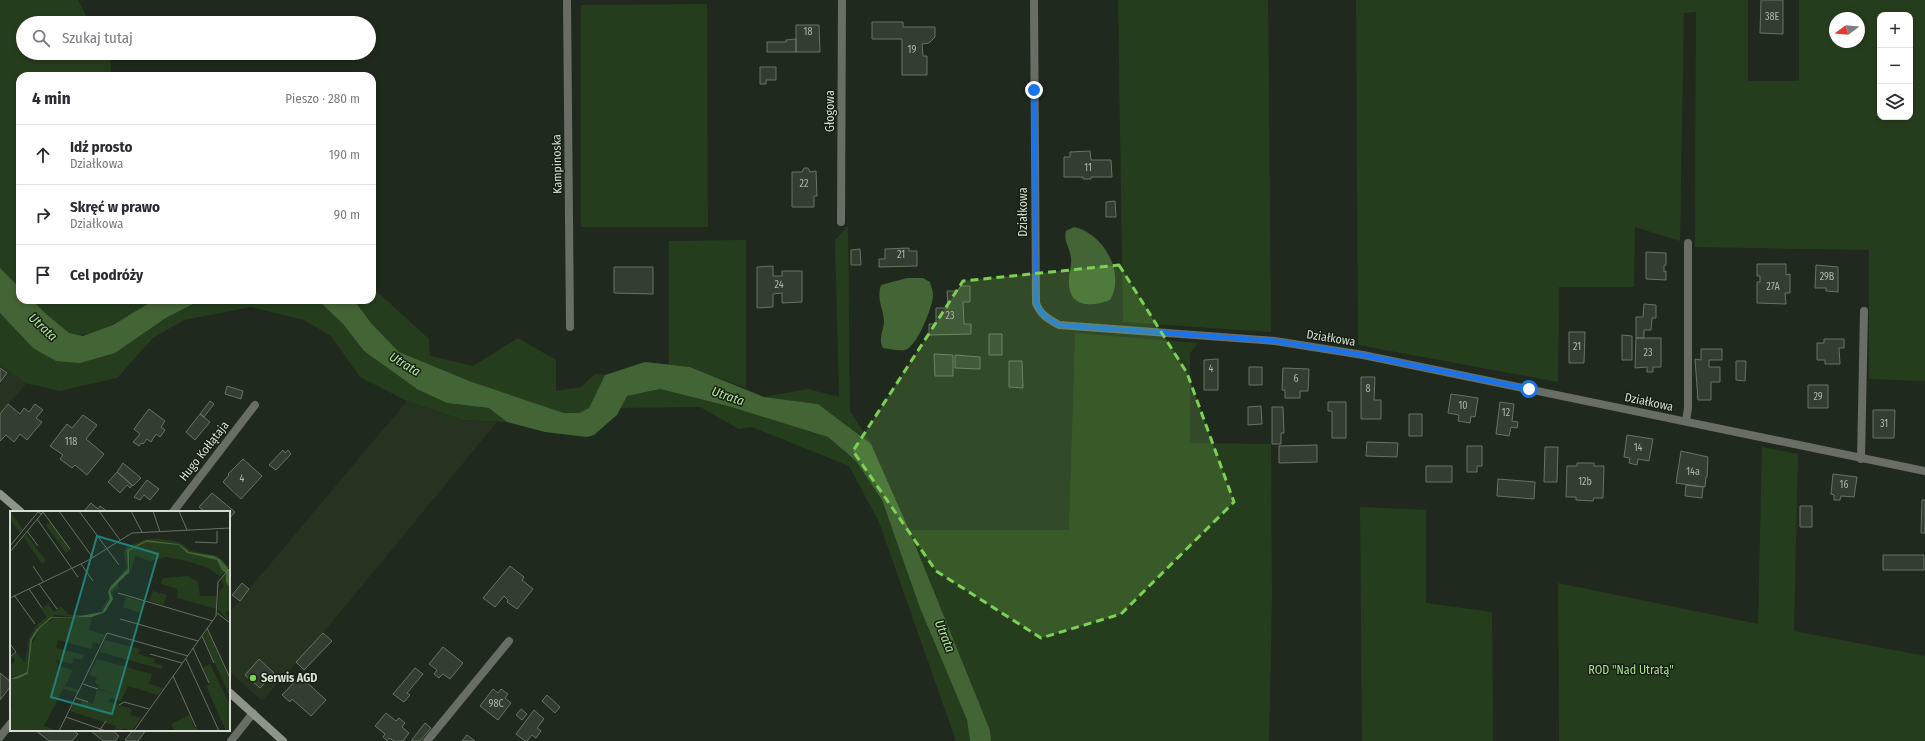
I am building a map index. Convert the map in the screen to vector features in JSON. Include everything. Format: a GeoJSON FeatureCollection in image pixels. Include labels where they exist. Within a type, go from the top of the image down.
{"type":"FeatureCollection","features":[{"type":"Feature","properties":{"kind":"main road"},"geometry":{"type":"LineString","coordinates":[[0,494],[20,511]]}},
{"type":"Feature","properties":{"kind":"main road"},"geometry":{"type":"LineString","coordinates":[[230,693],[283,741]]}},
{"type":"Feature","properties":{"kind":"street","name":"Kampinoska"},"geometry":{"type":"LineString","coordinates":[[567,0],[570,327]]}},
{"type":"Feature","properties":{"kind":"street","name":"Głogowa"},"geometry":{"type":"LineString","coordinates":[[841,222],[842,0]]}},
{"type":"Feature","properties":{"kind":"street","name":"Działkowa"},"geometry":{"type":"LineString","coordinates":[[1034,0],[1036,302],[1039,310],[1046,317],[1059,325],[1275,341],[1355,354],[1925,471]]}},
{"type":"Feature","properties":{"kind":"street"},"geometry":{"type":"LineString","coordinates":[[1686,421],[1688,408],[1688,243]]}},
{"type":"Feature","properties":{"kind":"street"},"geometry":{"type":"LineString","coordinates":[[1861,459],[1864,310]]}},
{"type":"Feature","properties":{"kind":"street","name":"Hugo Kołłątaja"},"geometry":{"type":"LineString","coordinates":[[173,511],[255,405]]}},
{"type":"Feature","properties":{"kind":"street"},"geometry":{"type":"LineString","coordinates":[[427,741],[508,641]]}},
{"type":"Feature","properties":{"kind":"street"},"geometry":{"type":"LineString","coordinates":[[231,741],[253,713]]}},
{"type":"Feature","properties":{"kind":"street"},"geometry":{"type":"LineString","coordinates":[[0,737],[10,724]]}},
{"type":"Feature","properties":{"kind":"highlighted area"},"geometry":{"type":"Polygon","coordinates":[[[1119,265],[1187,373],[1234,502],[1121,614],[1041,638],[936,571],[853,451],[963,281],[1119,265]]]}},
{"type":"Feature","properties":{"kind":"shaded area"},"geometry":{"type":"Polygon","coordinates":[[[0,365],[27,383],[0,413],[0,365]]]}},
{"type":"Feature","properties":{"kind":"shaded area"},"geometry":{"type":"Polygon","coordinates":[[[407,401],[463,420],[497,422],[323,633],[262,701],[230,672],[230,612],[407,401]]]}},
{"type":"Feature","properties":{"kind":"green space"},"geometry":{"type":"Polygon","coordinates":[[[0,0],[78,0],[86,16],[16,16],[16,60],[110,60],[111,62],[110,72],[16,72],[16,284],[0,268],[0,0]]]}},
{"type":"Feature","properties":{"kind":"green space"},"geometry":{"type":"Polygon","coordinates":[[[1118,0],[1268,0],[1271,332],[1123,322],[1118,0]]]}},
{"type":"Feature","properties":{"kind":"green space"},"geometry":{"type":"Polygon","coordinates":[[[1356,0],[1748,0],[1748,81],[1799,81],[1799,0],[1925,0],[1925,381],[1869,379],[1869,250],[1695,247],[1696,12],[1684,13],[1680,241],[1635,227],[1634,287],[1559,287],[1558,382],[1358,345],[1356,0]]]}},
{"type":"Feature","properties":{"kind":"green space"},"geometry":{"type":"Polygon","coordinates":[[[707,4],[708,227],[581,227],[581,5],[707,4]]]}},
{"type":"Feature","properties":{"kind":"green space"},"geometry":{"type":"Polygon","coordinates":[[[848,226],[850,411],[871,444],[818,404],[764,397],[808,389],[839,397],[835,240],[848,226]]]}},
{"type":"Feature","properties":{"kind":"green space"},"geometry":{"type":"Polygon","coordinates":[[[746,240],[746,388],[690,367],[669,365],[669,241],[746,240]]]}},
{"type":"Feature","properties":{"kind":"green space"},"geometry":{"type":"Polygon","coordinates":[[[376,291],[429,339],[430,356],[473,366],[518,338],[556,360],[556,391],[581,387],[595,374],[605,375],[589,408],[579,413],[564,413],[472,382],[399,352],[371,323],[357,304],[376,304],[376,291]]]}},
{"type":"Feature","properties":{"kind":"green space"},"geometry":{"type":"Polygon","coordinates":[[[36,304],[148,304],[125,318],[101,330],[89,334],[78,335],[69,333],[59,327],[36,304]]]}},
{"type":"Feature","properties":{"kind":"green space"},"geometry":{"type":"Polygon","coordinates":[[[193,304],[322,304],[343,324],[364,351],[447,403],[489,408],[507,422],[463,420],[407,401],[360,377],[331,336],[304,320],[251,307],[184,320],[153,338],[117,378],[59,391],[26,383],[0,365],[0,313],[33,348],[164,319],[193,304]]]}},
{"type":"Feature","properties":{"kind":"green space"},"geometry":{"type":"Polygon","coordinates":[[[1075,333],[1198,343],[1190,353],[1190,443],[1271,444],[1272,596],[1269,741],[991,741],[990,730],[909,530],[1069,530],[1075,333]]]}},
{"type":"Feature","properties":{"kind":"green space"},"geometry":{"type":"Polygon","coordinates":[[[660,389],[728,406],[828,437],[856,461],[882,500],[920,608],[967,720],[970,741],[956,741],[879,522],[849,466],[752,427],[739,429],[700,407],[620,408],[627,396],[660,389]]]}},
{"type":"Feature","properties":{"kind":"green space","name":"ROD \"Nad Utratą\""},"geometry":{"type":"Polygon","coordinates":[[[1762,447],[1798,454],[1794,631],[1925,656],[1925,741],[1559,741],[1558,583],[1758,624],[1762,447]]]}},
{"type":"Feature","properties":{"kind":"green space"},"geometry":{"type":"Polygon","coordinates":[[[1360,507],[1426,510],[1426,603],[1492,612],[1493,741],[1362,741],[1360,507]]]}},
{"type":"Feature","properties":{"kind":"water"},"geometry":{"type":"Polygon","coordinates":[[[1074,227],[1085,231],[1094,237],[1109,256],[1115,278],[1114,289],[1110,300],[1102,303],[1088,304],[1081,303],[1072,295],[1069,288],[1071,258],[1065,235],[1066,231],[1074,227]]]}},
{"type":"Feature","properties":{"kind":"water","name":"Utrata"},"geometry":{"type":"Polygon","coordinates":[[[0,268],[16,284],[16,304],[36,304],[69,333],[83,336],[113,325],[147,304],[193,304],[164,319],[115,353],[80,363],[56,361],[33,348],[0,313],[0,268]]]}},
{"type":"Feature","properties":{"kind":"water"},"geometry":{"type":"Polygon","coordinates":[[[907,278],[923,278],[930,282],[933,295],[924,326],[914,342],[905,350],[883,348],[881,339],[884,318],[879,296],[881,285],[907,278]]]}},
{"type":"Feature","properties":{"kind":"water","name":"Utrata"},"geometry":{"type":"Polygon","coordinates":[[[322,304],[357,304],[371,323],[399,352],[472,382],[564,413],[579,413],[589,408],[605,375],[645,362],[690,367],[764,397],[818,404],[871,444],[909,530],[990,730],[991,741],[970,741],[967,720],[920,608],[882,500],[856,461],[828,437],[728,406],[660,389],[627,396],[617,415],[594,435],[587,437],[545,432],[507,422],[489,408],[447,403],[417,389],[364,351],[343,324],[322,304]]]}},
{"type":"Feature","properties":{"kind":"building"},"geometry":{"type":"Polygon","coordinates":[[[1761,0],[1783,0],[1783,34],[1760,33],[1761,0]]]}},
{"type":"Feature","properties":{"kind":"building"},"geometry":{"type":"Polygon","coordinates":[[[872,22],[903,22],[903,27],[935,27],[935,37],[929,43],[922,44],[923,56],[927,56],[927,75],[902,75],[902,39],[872,39],[872,22]]]}},
{"type":"Feature","properties":{"kind":"building"},"geometry":{"type":"Polygon","coordinates":[[[796,25],[819,25],[820,52],[796,52],[796,25]]]}},
{"type":"Feature","properties":{"kind":"building"},"geometry":{"type":"Polygon","coordinates":[[[796,39],[796,52],[767,52],[767,42],[786,42],[786,40],[796,39]]]}},
{"type":"Feature","properties":{"kind":"building"},"geometry":{"type":"Polygon","coordinates":[[[760,67],[776,67],[776,80],[766,80],[766,84],[760,84],[760,67]]]}},
{"type":"Feature","properties":{"kind":"building"},"geometry":{"type":"Polygon","coordinates":[[[1090,151],[1091,160],[1111,160],[1112,177],[1091,177],[1091,179],[1083,179],[1083,177],[1064,177],[1064,157],[1070,157],[1070,152],[1090,151]]]}},
{"type":"Feature","properties":{"kind":"building"},"geometry":{"type":"Polygon","coordinates":[[[804,168],[808,168],[810,172],[816,171],[817,196],[814,196],[814,207],[792,207],[792,172],[802,172],[804,168]]]}},
{"type":"Feature","properties":{"kind":"building"},"geometry":{"type":"Polygon","coordinates":[[[1115,201],[1116,217],[1106,217],[1106,202],[1115,201]]]}},
{"type":"Feature","properties":{"kind":"building"},"geometry":{"type":"Polygon","coordinates":[[[909,248],[909,251],[917,251],[917,266],[879,267],[879,259],[885,259],[885,249],[909,248]]]}},
{"type":"Feature","properties":{"kind":"building"},"geometry":{"type":"Polygon","coordinates":[[[860,249],[861,265],[851,265],[851,250],[860,249]]]}},
{"type":"Feature","properties":{"kind":"building"},"geometry":{"type":"Polygon","coordinates":[[[1646,252],[1666,253],[1666,265],[1664,265],[1664,272],[1666,271],[1666,280],[1646,279],[1646,252]]]}},
{"type":"Feature","properties":{"kind":"building"},"geometry":{"type":"Polygon","coordinates":[[[1757,264],[1786,264],[1786,275],[1790,274],[1790,293],[1785,293],[1786,304],[1757,303],[1757,282],[1760,282],[1760,276],[1757,276],[1757,264]]]}},
{"type":"Feature","properties":{"kind":"building"},"geometry":{"type":"Polygon","coordinates":[[[1816,265],[1838,267],[1838,292],[1826,291],[1826,288],[1815,288],[1816,265]]]}},
{"type":"Feature","properties":{"kind":"building"},"geometry":{"type":"Polygon","coordinates":[[[773,266],[773,276],[782,276],[782,271],[802,271],[802,302],[782,303],[782,293],[773,294],[773,307],[757,308],[757,267],[773,266]]]}},
{"type":"Feature","properties":{"kind":"building"},"geometry":{"type":"Polygon","coordinates":[[[614,267],[653,267],[653,294],[614,293],[614,267]]]}},
{"type":"Feature","properties":{"kind":"building"},"geometry":{"type":"Polygon","coordinates":[[[961,286],[970,286],[970,302],[963,302],[964,324],[971,324],[971,334],[929,335],[929,324],[936,324],[936,308],[948,308],[947,291],[957,291],[961,286]]]}},
{"type":"Feature","properties":{"kind":"building"},"geometry":{"type":"Polygon","coordinates":[[[1644,304],[1656,305],[1656,318],[1652,318],[1651,330],[1644,330],[1644,338],[1636,338],[1636,317],[1643,317],[1644,304]]]}},
{"type":"Feature","properties":{"kind":"building"},"geometry":{"type":"Polygon","coordinates":[[[1569,332],[1585,332],[1584,363],[1569,363],[1569,332]]]}},
{"type":"Feature","properties":{"kind":"building"},"geometry":{"type":"Polygon","coordinates":[[[989,334],[1002,334],[1002,355],[989,355],[989,334]]]}},
{"type":"Feature","properties":{"kind":"building"},"geometry":{"type":"Polygon","coordinates":[[[1622,335],[1632,336],[1632,360],[1622,360],[1622,335]]]}},
{"type":"Feature","properties":{"kind":"building"},"geometry":{"type":"Polygon","coordinates":[[[1636,338],[1661,338],[1661,367],[1653,367],[1653,372],[1647,372],[1647,367],[1635,368],[1636,338]]]}},
{"type":"Feature","properties":{"kind":"building"},"geometry":{"type":"Polygon","coordinates":[[[1824,339],[1844,339],[1844,348],[1839,348],[1840,364],[1825,364],[1825,360],[1817,360],[1817,343],[1824,343],[1824,339]]]}},
{"type":"Feature","properties":{"kind":"building"},"geometry":{"type":"Polygon","coordinates":[[[1701,349],[1722,349],[1722,360],[1709,360],[1709,367],[1720,367],[1720,382],[1711,382],[1711,400],[1698,400],[1695,359],[1701,360],[1701,349]]]}},
{"type":"Feature","properties":{"kind":"building"},"geometry":{"type":"Polygon","coordinates":[[[934,354],[953,355],[953,376],[935,376],[934,354]]]}},
{"type":"Feature","properties":{"kind":"building"},"geometry":{"type":"Polygon","coordinates":[[[955,355],[980,357],[980,369],[955,368],[955,355]]]}},
{"type":"Feature","properties":{"kind":"building"},"geometry":{"type":"Polygon","coordinates":[[[1218,359],[1218,390],[1204,390],[1204,360],[1218,359]]]}},
{"type":"Feature","properties":{"kind":"building"},"geometry":{"type":"Polygon","coordinates":[[[1009,361],[1022,361],[1023,388],[1009,387],[1009,361]]]}},
{"type":"Feature","properties":{"kind":"building"},"geometry":{"type":"Polygon","coordinates":[[[1736,361],[1746,361],[1745,381],[1736,380],[1736,361]]]}},
{"type":"Feature","properties":{"kind":"building"},"geometry":{"type":"Polygon","coordinates":[[[1249,367],[1262,367],[1262,385],[1249,385],[1249,367]]]}},
{"type":"Feature","properties":{"kind":"building"},"geometry":{"type":"Polygon","coordinates":[[[0,368],[7,373],[0,382],[0,368]]]}},
{"type":"Feature","properties":{"kind":"building"},"geometry":{"type":"Polygon","coordinates":[[[1283,368],[1309,369],[1308,391],[1300,391],[1300,398],[1285,398],[1285,390],[1282,390],[1283,368]]]}},
{"type":"Feature","properties":{"kind":"building"},"geometry":{"type":"Polygon","coordinates":[[[1361,377],[1375,377],[1374,400],[1381,400],[1381,419],[1361,419],[1361,377]]]}},
{"type":"Feature","properties":{"kind":"building"},"geometry":{"type":"Polygon","coordinates":[[[1808,385],[1828,385],[1828,408],[1808,408],[1808,385]]]}},
{"type":"Feature","properties":{"kind":"building"},"geometry":{"type":"Polygon","coordinates":[[[227,386],[243,391],[241,399],[225,394],[227,386]]]}},
{"type":"Feature","properties":{"kind":"building"},"geometry":{"type":"Polygon","coordinates":[[[1451,394],[1478,398],[1475,417],[1471,416],[1470,423],[1458,421],[1459,415],[1448,413],[1451,394]]]}},
{"type":"Feature","properties":{"kind":"building"},"geometry":{"type":"Polygon","coordinates":[[[210,401],[214,404],[204,417],[200,414],[210,401]]]}},
{"type":"Feature","properties":{"kind":"building"},"geometry":{"type":"Polygon","coordinates":[[[1328,402],[1346,402],[1346,438],[1332,438],[1332,411],[1328,411],[1328,402]]]}},
{"type":"Feature","properties":{"kind":"building"},"geometry":{"type":"Polygon","coordinates":[[[1500,402],[1514,404],[1512,421],[1518,422],[1517,428],[1511,427],[1509,436],[1496,434],[1500,402]]]}},
{"type":"Feature","properties":{"kind":"building"},"geometry":{"type":"Polygon","coordinates":[[[8,404],[20,414],[24,408],[29,412],[35,404],[43,410],[36,418],[42,422],[27,440],[20,434],[14,442],[6,435],[0,441],[0,414],[8,404]]]}},
{"type":"Feature","properties":{"kind":"building"},"geometry":{"type":"Polygon","coordinates":[[[1261,406],[1262,424],[1248,425],[1248,407],[1261,406]]]}},
{"type":"Feature","properties":{"kind":"building"},"geometry":{"type":"Polygon","coordinates":[[[1272,407],[1283,407],[1284,433],[1281,433],[1281,444],[1272,444],[1272,407]]]}},
{"type":"Feature","properties":{"kind":"building"},"geometry":{"type":"Polygon","coordinates":[[[149,409],[165,421],[161,427],[165,430],[160,437],[156,434],[151,442],[147,439],[139,446],[133,442],[140,434],[134,429],[149,409]]]}},
{"type":"Feature","properties":{"kind":"building"},"geometry":{"type":"Polygon","coordinates":[[[1873,410],[1895,410],[1894,438],[1873,438],[1873,410]]]}},
{"type":"Feature","properties":{"kind":"building"},"geometry":{"type":"Polygon","coordinates":[[[200,414],[210,422],[195,440],[186,432],[200,414]]]}},
{"type":"Feature","properties":{"kind":"building"},"geometry":{"type":"Polygon","coordinates":[[[1409,414],[1422,414],[1422,436],[1409,436],[1409,414]]]}},
{"type":"Feature","properties":{"kind":"building"},"geometry":{"type":"Polygon","coordinates":[[[83,415],[97,425],[86,439],[104,454],[87,475],[75,465],[72,468],[60,459],[63,455],[50,446],[67,424],[72,428],[83,415]]]}},
{"type":"Feature","properties":{"kind":"building"},"geometry":{"type":"Polygon","coordinates":[[[1627,435],[1653,439],[1649,461],[1638,459],[1637,465],[1629,463],[1630,458],[1624,457],[1627,435]]]}},
{"type":"Feature","properties":{"kind":"building"},"geometry":{"type":"Polygon","coordinates":[[[1367,442],[1398,443],[1397,457],[1366,456],[1367,442]]]}},
{"type":"Feature","properties":{"kind":"building"},"geometry":{"type":"Polygon","coordinates":[[[1317,445],[1317,462],[1279,463],[1279,446],[1317,445]]]}},
{"type":"Feature","properties":{"kind":"building"},"geometry":{"type":"Polygon","coordinates":[[[1467,446],[1482,446],[1482,466],[1477,466],[1477,472],[1467,472],[1467,446]]]}},
{"type":"Feature","properties":{"kind":"building"},"geometry":{"type":"Polygon","coordinates":[[[1545,447],[1558,447],[1557,482],[1544,482],[1545,447]]]}},
{"type":"Feature","properties":{"kind":"building"},"geometry":{"type":"Polygon","coordinates":[[[283,450],[285,453],[288,450],[291,454],[276,470],[269,465],[283,450]]]}},
{"type":"Feature","properties":{"kind":"building"},"geometry":{"type":"Polygon","coordinates":[[[1681,451],[1708,457],[1705,487],[1676,483],[1681,451]]]}},
{"type":"Feature","properties":{"kind":"building"},"geometry":{"type":"Polygon","coordinates":[[[243,459],[262,476],[241,499],[223,482],[229,475],[228,474],[243,459]]]}},
{"type":"Feature","properties":{"kind":"building"},"geometry":{"type":"Polygon","coordinates":[[[123,463],[141,478],[133,486],[117,472],[123,463]]]}},
{"type":"Feature","properties":{"kind":"building"},"geometry":{"type":"Polygon","coordinates":[[[1577,463],[1594,463],[1594,466],[1604,466],[1603,498],[1594,498],[1593,501],[1576,500],[1576,497],[1566,497],[1567,466],[1577,466],[1577,463]]]}},
{"type":"Feature","properties":{"kind":"building"},"geometry":{"type":"Polygon","coordinates":[[[1426,466],[1452,466],[1452,482],[1426,482],[1426,466]]]}},
{"type":"Feature","properties":{"kind":"building"},"geometry":{"type":"Polygon","coordinates":[[[117,472],[132,485],[130,488],[127,485],[120,493],[108,482],[117,472]]]}},
{"type":"Feature","properties":{"kind":"building"},"geometry":{"type":"Polygon","coordinates":[[[1833,474],[1857,477],[1854,497],[1841,496],[1840,500],[1834,500],[1834,495],[1831,494],[1833,474]]]}},
{"type":"Feature","properties":{"kind":"building"},"geometry":{"type":"Polygon","coordinates":[[[1498,479],[1535,482],[1534,499],[1497,496],[1498,479]]]}},
{"type":"Feature","properties":{"kind":"building"},"geometry":{"type":"Polygon","coordinates":[[[147,480],[159,489],[150,500],[144,495],[140,500],[134,497],[147,480]]]}},
{"type":"Feature","properties":{"kind":"building"},"geometry":{"type":"Polygon","coordinates":[[[1686,485],[1703,487],[1702,498],[1685,496],[1686,485]]]}},
{"type":"Feature","properties":{"kind":"building"},"geometry":{"type":"Polygon","coordinates":[[[212,493],[235,512],[230,518],[230,511],[204,511],[199,507],[212,493]]]}},
{"type":"Feature","properties":{"kind":"building"},"geometry":{"type":"Polygon","coordinates":[[[1922,500],[1925,500],[1925,533],[1921,533],[1922,500]]]}},
{"type":"Feature","properties":{"kind":"building"},"geometry":{"type":"Polygon","coordinates":[[[91,503],[98,509],[100,506],[107,511],[84,511],[91,503]]]}},
{"type":"Feature","properties":{"kind":"building"},"geometry":{"type":"Polygon","coordinates":[[[1800,506],[1812,506],[1812,527],[1800,527],[1800,506]]]}},
{"type":"Feature","properties":{"kind":"building"},"geometry":{"type":"Polygon","coordinates":[[[1883,555],[1924,555],[1924,570],[1883,570],[1883,555]]]}},
{"type":"Feature","properties":{"kind":"building"},"geometry":{"type":"Polygon","coordinates":[[[510,566],[524,577],[522,580],[533,589],[517,609],[507,602],[508,600],[504,596],[495,607],[483,598],[510,566]]]}},
{"type":"Feature","properties":{"kind":"building"},"geometry":{"type":"Polygon","coordinates":[[[242,583],[249,589],[240,601],[232,595],[242,583]]]}},
{"type":"Feature","properties":{"kind":"building"},"geometry":{"type":"Polygon","coordinates":[[[323,633],[332,641],[304,670],[296,662],[323,633]]]}},
{"type":"Feature","properties":{"kind":"building"},"geometry":{"type":"Polygon","coordinates":[[[443,647],[463,663],[450,679],[443,674],[439,678],[434,674],[437,670],[429,664],[443,647]]]}},
{"type":"Feature","properties":{"kind":"building"},"geometry":{"type":"Polygon","coordinates":[[[259,659],[274,673],[260,688],[245,675],[259,659]]]}},
{"type":"Feature","properties":{"kind":"building"},"geometry":{"type":"Polygon","coordinates":[[[415,668],[423,674],[407,693],[410,695],[404,702],[393,694],[415,668]]]}},
{"type":"Feature","properties":{"kind":"building"},"geometry":{"type":"Polygon","coordinates":[[[0,673],[10,681],[10,687],[0,700],[0,673]]]}},
{"type":"Feature","properties":{"kind":"building"},"geometry":{"type":"Polygon","coordinates":[[[300,676],[326,700],[311,716],[292,699],[290,702],[282,695],[300,676]]]}},
{"type":"Feature","properties":{"kind":"building"},"geometry":{"type":"Polygon","coordinates":[[[493,689],[498,693],[501,689],[508,694],[505,698],[511,703],[498,720],[480,706],[493,689]]]}},
{"type":"Feature","properties":{"kind":"building"},"geometry":{"type":"Polygon","coordinates":[[[547,695],[560,707],[555,713],[542,701],[547,695]]]}},
{"type":"Feature","properties":{"kind":"building"},"geometry":{"type":"Polygon","coordinates":[[[521,709],[527,714],[522,720],[516,715],[521,709]]]}},
{"type":"Feature","properties":{"kind":"building"},"geometry":{"type":"Polygon","coordinates":[[[534,710],[544,719],[537,728],[541,731],[536,738],[532,735],[527,741],[525,741],[516,734],[534,710]]]}},
{"type":"Feature","properties":{"kind":"building"},"geometry":{"type":"Polygon","coordinates":[[[386,713],[396,721],[399,718],[405,723],[402,727],[409,733],[403,741],[394,741],[389,738],[387,741],[383,737],[385,734],[375,726],[386,713]]]}},
{"type":"Feature","properties":{"kind":"building"},"geometry":{"type":"Polygon","coordinates":[[[425,723],[431,728],[420,741],[411,741],[425,723]]]}},
{"type":"Feature","properties":{"kind":"building"},"geometry":{"type":"Polygon","coordinates":[[[36,731],[74,731],[78,734],[72,741],[49,741],[36,731]]]}},
{"type":"Feature","properties":{"kind":"building"},"geometry":{"type":"Polygon","coordinates":[[[91,731],[113,731],[119,736],[115,741],[103,741],[91,731]]]}},
{"type":"Feature","properties":{"kind":"building"},"geometry":{"type":"Polygon","coordinates":[[[132,731],[145,731],[138,741],[125,740],[132,731]]]}},
{"type":"Feature","properties":{"kind":"building"},"geometry":{"type":"Polygon","coordinates":[[[467,735],[475,741],[462,741],[467,735]]]}},
{"type":"Feature","properties":{"kind":"place","name":"Serwis AGD"},"geometry":{"type":"Point","coordinates":[253,678]}},
{"type":"Feature","properties":{"kind":"route"},"geometry":{"type":"LineString","coordinates":[[1034,90],[1036,302],[1039,310],[1046,317],[1059,325],[1275,341],[1363,355],[1529,389]]}}]}
